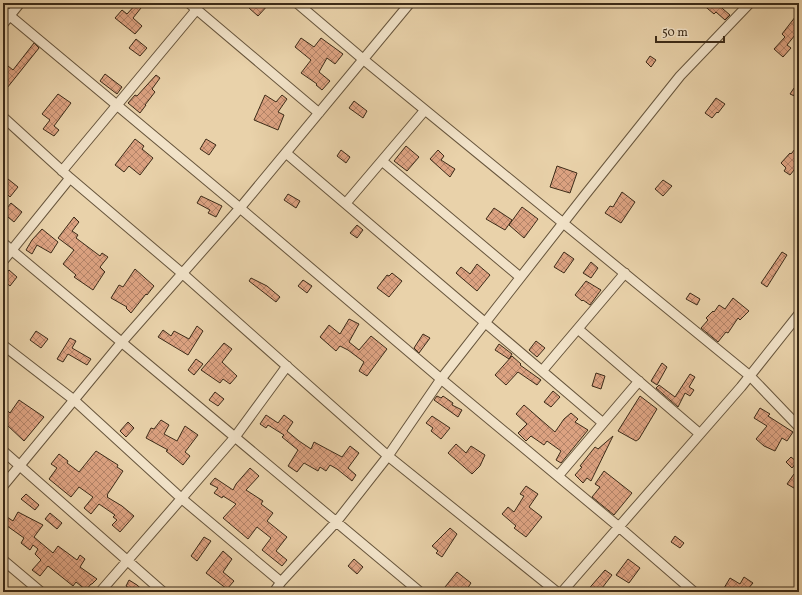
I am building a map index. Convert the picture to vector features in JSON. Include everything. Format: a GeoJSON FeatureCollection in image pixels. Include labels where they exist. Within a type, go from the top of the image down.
{"type":"FeatureCollection","features":[{"type":"Feature","properties":{"kind":"street"},"geometry":{"type":"LineString","coordinates":[[3,24],[7,13],[20,3]]}},
{"type":"Feature","properties":{"kind":"street"},"geometry":{"type":"LineString","coordinates":[[297,3],[364,60],[750,376],[799,427]]}},
{"type":"Feature","properties":{"kind":"street"},"geometry":{"type":"LineString","coordinates":[[3,486],[122,343],[240,208],[410,3]]}},
{"type":"Feature","properties":{"kind":"street"},"geometry":{"type":"LineString","coordinates":[[274,592],[281,582],[337,521],[388,456],[441,379],[680,76],[750,3]]}},
{"type":"Feature","properties":{"kind":"street"},"geometry":{"type":"LineString","coordinates":[[62,171],[117,105],[193,6],[319,113]]}},
{"type":"Feature","properties":{"kind":"street"},"geometry":{"type":"LineString","coordinates":[[7,13],[441,379],[620,526],[694,592]]}},
{"type":"Feature","properties":{"kind":"street"},"geometry":{"type":"LineString","coordinates":[[346,203],[425,110]]}},
{"type":"Feature","properties":{"kind":"street"},"geometry":{"type":"LineString","coordinates":[[3,117],[62,171],[183,274],[388,456],[557,592]]}},
{"type":"Feature","properties":{"kind":"street"},"geometry":{"type":"LineString","coordinates":[[286,153],[603,423]]}},
{"type":"Feature","properties":{"kind":"street"},"geometry":{"type":"LineString","coordinates":[[382,161],[520,277]]}},
{"type":"Feature","properties":{"kind":"street"},"geometry":{"type":"LineString","coordinates":[[3,261],[70,178]]}},
{"type":"Feature","properties":{"kind":"street"},"geometry":{"type":"LineString","coordinates":[[3,243],[420,592]]}},
{"type":"Feature","properties":{"kind":"street"},"geometry":{"type":"LineString","coordinates":[[542,371],[625,273]]}},
{"type":"Feature","properties":{"kind":"street"},"geometry":{"type":"LineString","coordinates":[[562,592],[750,376],[799,314]]}},
{"type":"Feature","properties":{"kind":"street"},"geometry":{"type":"LineString","coordinates":[[578,328],[700,434]]}},
{"type":"Feature","properties":{"kind":"street"},"geometry":{"type":"LineString","coordinates":[[3,345],[74,400],[181,498],[281,582]]}},
{"type":"Feature","properties":{"kind":"street"},"geometry":{"type":"LineString","coordinates":[[100,592],[235,436],[287,366]]}},
{"type":"Feature","properties":{"kind":"street"},"geometry":{"type":"LineString","coordinates":[[558,476],[639,381]]}},
{"type":"Feature","properties":{"kind":"street"},"geometry":{"type":"LineString","coordinates":[[3,451],[21,465],[164,592]]}},
{"type":"Feature","properties":{"kind":"street"},"geometry":{"type":"LineString","coordinates":[[3,560],[40,592]]}},
{"type":"Feature","properties":{"kind":"building"},"geometry":{"type":"Polygon","coordinates":[[[137,3],[145,3],[133,18],[142,26],[135,34],[115,18],[122,10],[127,14],[137,3]]]}},
{"type":"Feature","properties":{"kind":"building"},"geometry":{"type":"Polygon","coordinates":[[[254,3],[270,3],[258,16],[249,8],[254,3]]]}},
{"type":"Feature","properties":{"kind":"building"},"geometry":{"type":"Polygon","coordinates":[[[701,3],[716,3],[730,15],[725,20],[716,12],[714,14],[701,3]]]}},
{"type":"Feature","properties":{"kind":"building"},"geometry":{"type":"Polygon","coordinates":[[[799,12],[799,30],[787,45],[791,48],[783,57],[774,49],[785,37],[782,34],[799,12]]]}},
{"type":"Feature","properties":{"kind":"building"},"geometry":{"type":"Polygon","coordinates":[[[301,38],[314,47],[321,38],[343,54],[335,64],[327,58],[319,72],[330,81],[322,90],[316,85],[317,84],[301,73],[311,60],[295,47],[301,38]]]}},
{"type":"Feature","properties":{"kind":"building"},"geometry":{"type":"Polygon","coordinates":[[[136,39],[147,48],[140,56],[129,48],[136,39]]]}},
{"type":"Feature","properties":{"kind":"building"},"geometry":{"type":"Polygon","coordinates":[[[34,43],[39,48],[3,93],[3,62],[13,70],[34,43]]]}},
{"type":"Feature","properties":{"kind":"building"},"geometry":{"type":"Polygon","coordinates":[[[650,56],[656,60],[651,67],[646,62],[650,56]]]}},
{"type":"Feature","properties":{"kind":"building"},"geometry":{"type":"Polygon","coordinates":[[[105,74],[122,87],[117,94],[100,81],[105,74]]]}},
{"type":"Feature","properties":{"kind":"building"},"geometry":{"type":"Polygon","coordinates":[[[156,75],[160,78],[152,89],[155,92],[140,113],[128,103],[135,95],[137,96],[156,75]]]}},
{"type":"Feature","properties":{"kind":"building"},"geometry":{"type":"Polygon","coordinates":[[[794,88],[799,91],[799,98],[790,94],[794,88]]]}},
{"type":"Feature","properties":{"kind":"building"},"geometry":{"type":"Polygon","coordinates":[[[58,94],[71,103],[54,126],[59,130],[54,136],[43,129],[50,120],[42,114],[58,94]]]}},
{"type":"Feature","properties":{"kind":"building"},"geometry":{"type":"Polygon","coordinates":[[[265,95],[276,102],[282,95],[287,99],[278,112],[284,115],[278,130],[254,120],[265,95]]]}},
{"type":"Feature","properties":{"kind":"building"},"geometry":{"type":"Polygon","coordinates":[[[716,98],[725,104],[712,118],[705,113],[716,98]]]}},
{"type":"Feature","properties":{"kind":"building"},"geometry":{"type":"Polygon","coordinates":[[[354,101],[367,111],[363,118],[349,108],[354,101]]]}},
{"type":"Feature","properties":{"kind":"building"},"geometry":{"type":"Polygon","coordinates":[[[135,139],[144,146],[142,149],[153,158],[140,175],[129,166],[124,172],[115,165],[135,139]]]}},
{"type":"Feature","properties":{"kind":"building"},"geometry":{"type":"Polygon","coordinates":[[[206,139],[216,145],[209,155],[200,149],[206,139]]]}},
{"type":"Feature","properties":{"kind":"building"},"geometry":{"type":"Polygon","coordinates":[[[799,144],[799,164],[790,175],[784,171],[786,168],[781,163],[799,144]]]}},
{"type":"Feature","properties":{"kind":"building"},"geometry":{"type":"Polygon","coordinates":[[[406,146],[419,157],[407,171],[394,161],[406,146]]]}},
{"type":"Feature","properties":{"kind":"building"},"geometry":{"type":"Polygon","coordinates":[[[341,150],[350,157],[346,163],[337,156],[341,150]]]}},
{"type":"Feature","properties":{"kind":"building"},"geometry":{"type":"Polygon","coordinates":[[[438,150],[444,156],[441,160],[455,169],[450,177],[430,159],[438,150]]]}},
{"type":"Feature","properties":{"kind":"building"},"geometry":{"type":"Polygon","coordinates":[[[557,166],[577,173],[570,193],[550,187],[557,166]]]}},
{"type":"Feature","properties":{"kind":"building"},"geometry":{"type":"Polygon","coordinates":[[[3,175],[18,187],[10,197],[3,190],[3,175]]]}},
{"type":"Feature","properties":{"kind":"building"},"geometry":{"type":"Polygon","coordinates":[[[663,180],[672,186],[663,196],[655,189],[663,180]]]}},
{"type":"Feature","properties":{"kind":"building"},"geometry":{"type":"Polygon","coordinates":[[[622,192],[635,202],[621,223],[605,213],[610,206],[613,207],[622,192]]]}},
{"type":"Feature","properties":{"kind":"building"},"geometry":{"type":"Polygon","coordinates":[[[288,194],[300,201],[296,208],[284,200],[288,194]]]}},
{"type":"Feature","properties":{"kind":"building"},"geometry":{"type":"Polygon","coordinates":[[[201,196],[222,206],[216,217],[208,213],[210,210],[197,203],[201,196]]]}},
{"type":"Feature","properties":{"kind":"building"},"geometry":{"type":"Polygon","coordinates":[[[11,203],[22,212],[14,222],[3,213],[11,203]]]}},
{"type":"Feature","properties":{"kind":"building"},"geometry":{"type":"Polygon","coordinates":[[[522,207],[538,219],[524,238],[509,225],[522,207]]]}},
{"type":"Feature","properties":{"kind":"building"},"geometry":{"type":"Polygon","coordinates":[[[494,208],[512,220],[505,230],[486,219],[494,208]]]}},
{"type":"Feature","properties":{"kind":"building"},"geometry":{"type":"Polygon","coordinates":[[[74,217],[79,222],[72,231],[78,235],[76,238],[100,256],[102,253],[108,257],[100,267],[105,272],[93,290],[74,277],[76,275],[63,264],[74,250],[58,238],[74,217]]]}},
{"type":"Feature","properties":{"kind":"building"},"geometry":{"type":"Polygon","coordinates":[[[357,225],[363,230],[357,238],[350,233],[357,225]]]}},
{"type":"Feature","properties":{"kind":"building"},"geometry":{"type":"Polygon","coordinates":[[[42,229],[58,242],[51,253],[37,245],[32,254],[26,250],[32,240],[42,229]]]}},
{"type":"Feature","properties":{"kind":"building"},"geometry":{"type":"Polygon","coordinates":[[[564,252],[574,259],[564,273],[554,267],[564,252]]]}},
{"type":"Feature","properties":{"kind":"building"},"geometry":{"type":"Polygon","coordinates":[[[782,252],[787,255],[767,287],[761,283],[782,252]]]}},
{"type":"Feature","properties":{"kind":"building"},"geometry":{"type":"Polygon","coordinates":[[[591,262],[598,268],[591,278],[583,273],[591,262]]]}},
{"type":"Feature","properties":{"kind":"building"},"geometry":{"type":"Polygon","coordinates":[[[477,264],[490,275],[477,291],[456,273],[461,267],[470,274],[477,264]]]}},
{"type":"Feature","properties":{"kind":"building"},"geometry":{"type":"Polygon","coordinates":[[[135,269],[154,286],[131,313],[126,308],[127,307],[111,298],[119,285],[123,287],[135,269]]]}},
{"type":"Feature","properties":{"kind":"building"},"geometry":{"type":"Polygon","coordinates":[[[9,270],[17,277],[10,286],[3,280],[3,277],[9,270]]]}},
{"type":"Feature","properties":{"kind":"building"},"geometry":{"type":"Polygon","coordinates":[[[392,273],[402,281],[389,297],[377,288],[387,275],[389,276],[392,273]]]}},
{"type":"Feature","properties":{"kind":"building"},"geometry":{"type":"Polygon","coordinates":[[[251,278],[267,286],[280,297],[276,302],[249,281],[251,278]]]}},
{"type":"Feature","properties":{"kind":"building"},"geometry":{"type":"Polygon","coordinates":[[[303,280],[312,286],[307,293],[298,286],[303,280]]]}},
{"type":"Feature","properties":{"kind":"building"},"geometry":{"type":"Polygon","coordinates":[[[586,281],[601,290],[590,305],[575,295],[586,281]]]}},
{"type":"Feature","properties":{"kind":"building"},"geometry":{"type":"Polygon","coordinates":[[[690,293],[700,299],[697,305],[686,299],[690,293]]]}},
{"type":"Feature","properties":{"kind":"building"},"geometry":{"type":"Polygon","coordinates":[[[733,298],[749,311],[740,320],[738,318],[728,333],[726,332],[718,342],[701,328],[708,320],[706,318],[713,311],[714,312],[719,305],[725,309],[733,298]]]}},
{"type":"Feature","properties":{"kind":"building"},"geometry":{"type":"Polygon","coordinates":[[[349,319],[359,324],[349,342],[359,350],[371,336],[387,349],[367,376],[359,371],[364,362],[340,346],[336,351],[320,337],[329,325],[340,334],[349,319]]]}},
{"type":"Feature","properties":{"kind":"building"},"geometry":{"type":"Polygon","coordinates":[[[197,326],[203,331],[188,355],[158,337],[163,330],[171,336],[174,331],[189,339],[197,326]]]}},
{"type":"Feature","properties":{"kind":"building"},"geometry":{"type":"Polygon","coordinates":[[[36,331],[48,339],[41,348],[30,340],[36,331]]]}},
{"type":"Feature","properties":{"kind":"building"},"geometry":{"type":"Polygon","coordinates":[[[423,334],[430,338],[419,353],[414,348],[423,334]]]}},
{"type":"Feature","properties":{"kind":"building"},"geometry":{"type":"Polygon","coordinates":[[[70,338],[76,341],[72,348],[91,359],[87,365],[68,354],[63,362],[57,359],[70,338]]]}},
{"type":"Feature","properties":{"kind":"building"},"geometry":{"type":"Polygon","coordinates":[[[536,341],[545,348],[537,357],[529,350],[536,341]]]}},
{"type":"Feature","properties":{"kind":"building"},"geometry":{"type":"Polygon","coordinates":[[[224,343],[232,349],[222,362],[237,376],[230,384],[223,379],[220,383],[201,370],[224,343]]]}},
{"type":"Feature","properties":{"kind":"building"},"geometry":{"type":"Polygon","coordinates":[[[499,344],[512,354],[509,359],[495,350],[499,344]]]}},
{"type":"Feature","properties":{"kind":"building"},"geometry":{"type":"Polygon","coordinates":[[[512,356],[521,364],[520,365],[541,380],[537,385],[518,372],[506,385],[495,375],[512,356]]]}},
{"type":"Feature","properties":{"kind":"building"},"geometry":{"type":"Polygon","coordinates":[[[196,359],[203,364],[194,375],[188,370],[196,359]]]}},
{"type":"Feature","properties":{"kind":"building"},"geometry":{"type":"Polygon","coordinates":[[[662,363],[667,367],[657,385],[651,381],[662,363]]]}},
{"type":"Feature","properties":{"kind":"building"},"geometry":{"type":"Polygon","coordinates":[[[596,373],[605,376],[601,389],[592,386],[596,373]]]}},
{"type":"Feature","properties":{"kind":"building"},"geometry":{"type":"Polygon","coordinates":[[[690,374],[695,377],[689,387],[694,390],[690,396],[685,393],[678,407],[656,388],[659,385],[675,397],[690,374]]]}},
{"type":"Feature","properties":{"kind":"building"},"geometry":{"type":"Polygon","coordinates":[[[553,391],[560,397],[551,407],[544,402],[553,391]]]}},
{"type":"Feature","properties":{"kind":"building"},"geometry":{"type":"Polygon","coordinates":[[[215,392],[224,399],[218,406],[209,400],[215,392]]]}},
{"type":"Feature","properties":{"kind":"building"},"geometry":{"type":"Polygon","coordinates":[[[437,396],[441,398],[443,396],[453,403],[452,405],[462,410],[458,417],[434,400],[437,396]]]}},
{"type":"Feature","properties":{"kind":"building"},"geometry":{"type":"Polygon","coordinates":[[[640,396],[657,409],[639,439],[636,441],[618,431],[640,396]]]}},
{"type":"Feature","properties":{"kind":"building"},"geometry":{"type":"Polygon","coordinates":[[[19,400],[44,417],[24,441],[7,425],[3,430],[3,407],[10,413],[19,400]]]}},
{"type":"Feature","properties":{"kind":"building"},"geometry":{"type":"Polygon","coordinates":[[[524,405],[555,432],[564,419],[571,413],[578,419],[575,422],[588,430],[561,463],[556,460],[561,451],[547,441],[544,445],[531,436],[526,441],[518,433],[527,424],[516,414],[524,405]]]}},
{"type":"Feature","properties":{"kind":"building"},"geometry":{"type":"Polygon","coordinates":[[[760,408],[770,414],[768,416],[793,432],[787,441],[782,438],[775,451],[764,446],[756,439],[767,426],[754,418],[760,408]]]}},
{"type":"Feature","properties":{"kind":"building"},"geometry":{"type":"Polygon","coordinates":[[[266,415],[278,423],[284,415],[293,422],[287,431],[311,449],[314,442],[342,457],[350,446],[359,453],[348,468],[356,475],[352,481],[330,465],[326,471],[320,467],[318,471],[304,463],[297,472],[288,466],[298,450],[282,437],[284,435],[268,425],[266,428],[260,424],[266,415]]]}},
{"type":"Feature","properties":{"kind":"building"},"geometry":{"type":"Polygon","coordinates":[[[432,416],[450,428],[441,439],[431,431],[433,428],[426,423],[432,416]]]}},
{"type":"Feature","properties":{"kind":"building"},"geometry":{"type":"Polygon","coordinates":[[[161,420],[169,425],[164,434],[177,441],[185,426],[198,435],[185,452],[190,456],[183,465],[166,451],[168,450],[146,438],[151,428],[154,429],[161,420]]]}},
{"type":"Feature","properties":{"kind":"building"},"geometry":{"type":"Polygon","coordinates":[[[128,422],[134,428],[126,437],[120,431],[128,422]]]}},
{"type":"Feature","properties":{"kind":"building"},"geometry":{"type":"Polygon","coordinates":[[[613,436],[591,481],[587,478],[583,483],[575,475],[582,467],[580,466],[595,447],[598,449],[613,436]]]}},
{"type":"Feature","properties":{"kind":"building"},"geometry":{"type":"Polygon","coordinates":[[[456,444],[466,453],[471,446],[485,455],[480,466],[472,474],[448,453],[456,444]]]}},
{"type":"Feature","properties":{"kind":"building"},"geometry":{"type":"Polygon","coordinates":[[[96,451],[118,465],[117,467],[123,471],[107,495],[107,497],[122,506],[134,516],[120,532],[112,525],[117,520],[113,517],[115,515],[99,504],[91,514],[84,508],[93,497],[79,487],[71,497],[49,479],[57,468],[51,464],[59,454],[68,461],[67,463],[79,472],[96,451]]]}},
{"type":"Feature","properties":{"kind":"building"},"geometry":{"type":"Polygon","coordinates":[[[791,457],[797,462],[792,468],[786,462],[791,457]]]}},
{"type":"Feature","properties":{"kind":"building"},"geometry":{"type":"Polygon","coordinates":[[[250,468],[259,476],[246,490],[263,501],[261,504],[273,513],[267,521],[287,537],[276,551],[287,560],[282,566],[262,550],[271,538],[257,527],[248,539],[223,518],[236,504],[223,496],[222,498],[214,493],[218,488],[210,484],[215,478],[233,490],[236,484],[250,468]]]}},
{"type":"Feature","properties":{"kind":"building"},"geometry":{"type":"Polygon","coordinates":[[[604,471],[632,493],[614,515],[592,497],[600,487],[595,484],[604,471]]]}},
{"type":"Feature","properties":{"kind":"building"},"geometry":{"type":"Polygon","coordinates":[[[794,474],[799,477],[799,491],[787,484],[794,474]]]}},
{"type":"Feature","properties":{"kind":"building"},"geometry":{"type":"Polygon","coordinates":[[[526,486],[538,494],[529,507],[542,517],[526,537],[514,528],[516,526],[502,514],[508,507],[514,512],[524,496],[520,494],[526,486]]]}},
{"type":"Feature","properties":{"kind":"building"},"geometry":{"type":"Polygon","coordinates":[[[26,494],[39,505],[35,510],[21,499],[26,494]]]}},
{"type":"Feature","properties":{"kind":"building"},"geometry":{"type":"Polygon","coordinates":[[[18,512],[43,525],[34,537],[53,553],[58,546],[77,560],[80,555],[85,559],[80,567],[97,579],[86,590],[76,582],[73,586],[48,566],[40,576],[32,570],[41,560],[35,554],[38,549],[33,545],[30,550],[21,543],[24,538],[3,523],[7,517],[13,521],[18,512]]]}},
{"type":"Feature","properties":{"kind":"building"},"geometry":{"type":"Polygon","coordinates":[[[50,513],[62,523],[57,529],[45,519],[50,513]]]}},
{"type":"Feature","properties":{"kind":"building"},"geometry":{"type":"Polygon","coordinates":[[[450,528],[457,534],[442,557],[436,553],[438,551],[432,546],[450,528]]]}},
{"type":"Feature","properties":{"kind":"building"},"geometry":{"type":"Polygon","coordinates":[[[675,536],[684,543],[680,548],[671,542],[675,536]]]}},
{"type":"Feature","properties":{"kind":"building"},"geometry":{"type":"Polygon","coordinates":[[[204,537],[211,541],[197,561],[191,556],[204,537]]]}},
{"type":"Feature","properties":{"kind":"building"},"geometry":{"type":"Polygon","coordinates":[[[223,551],[232,559],[223,572],[234,581],[227,589],[206,573],[223,551]]]}},
{"type":"Feature","properties":{"kind":"building"},"geometry":{"type":"Polygon","coordinates":[[[354,559],[363,567],[357,574],[348,566],[354,559]]]}},
{"type":"Feature","properties":{"kind":"building"},"geometry":{"type":"Polygon","coordinates":[[[628,559],[640,568],[629,583],[616,575],[628,559]]]}},
{"type":"Feature","properties":{"kind":"building"},"geometry":{"type":"Polygon","coordinates":[[[605,570],[612,575],[599,592],[586,592],[605,570]]]}},
{"type":"Feature","properties":{"kind":"building"},"geometry":{"type":"Polygon","coordinates":[[[457,572],[471,583],[465,592],[458,592],[453,589],[450,592],[441,592],[457,572]]]}},
{"type":"Feature","properties":{"kind":"building"},"geometry":{"type":"Polygon","coordinates":[[[744,577],[753,583],[747,590],[749,592],[729,592],[724,588],[730,578],[740,584],[744,577]]]}},
{"type":"Feature","properties":{"kind":"building"},"geometry":{"type":"Polygon","coordinates":[[[129,580],[145,592],[135,592],[126,586],[129,580]]]}}]}
